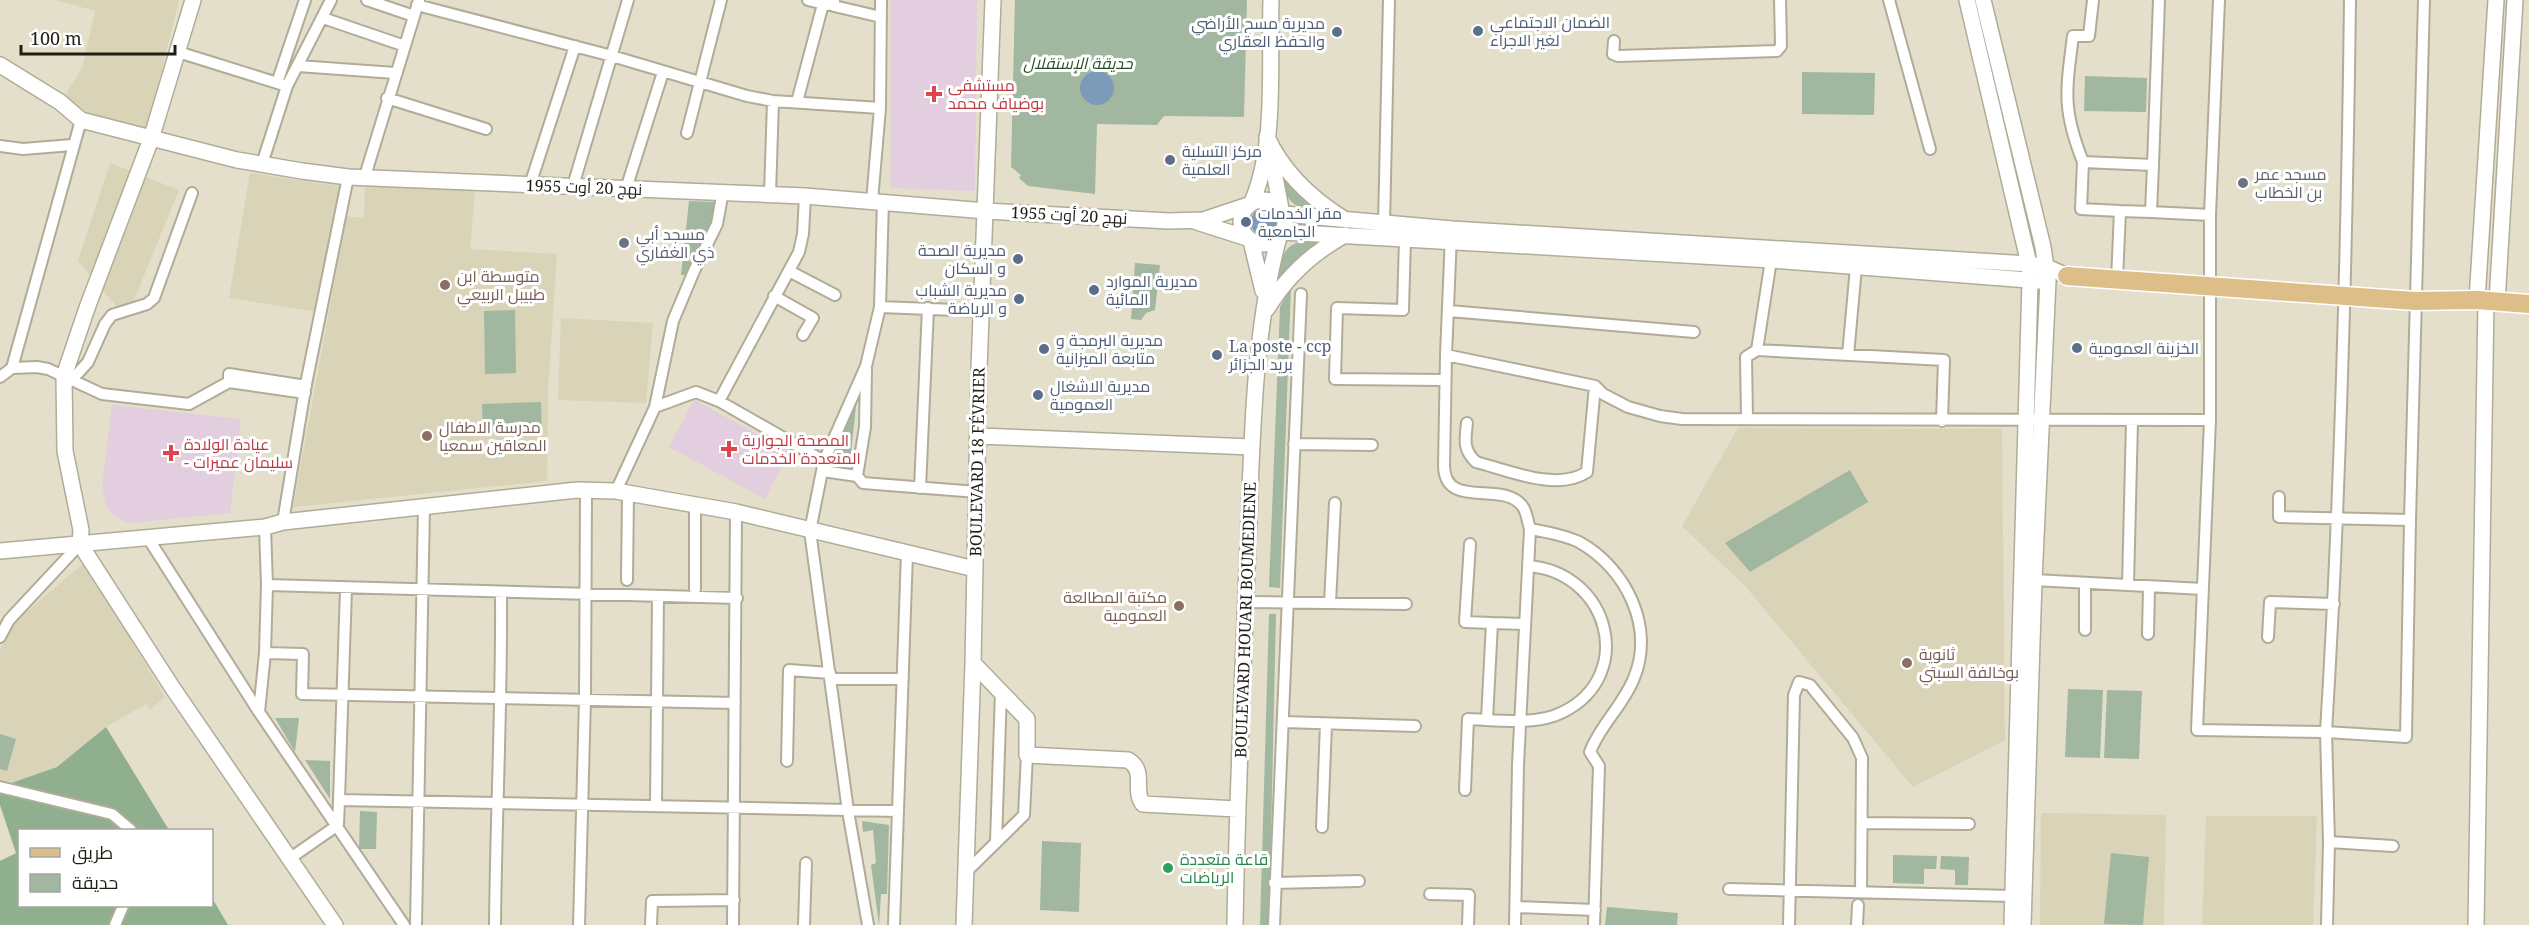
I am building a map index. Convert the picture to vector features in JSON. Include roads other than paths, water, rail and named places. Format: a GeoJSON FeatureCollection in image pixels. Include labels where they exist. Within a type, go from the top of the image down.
{"type":"FeatureCollection","features":[{"type":"Feature","properties":{"kind":"main road"},"geometry":{"type":"LineString","coordinates":[[193,0],[152,139],[87,308],[68,378],[65,451],[81,530],[80,544],[172,687],[335,925]]}},
{"type":"Feature","properties":{"kind":"main road","name":"BOULEVARD 18 FÉVRIER"},"geometry":{"type":"LineString","coordinates":[[964,925],[981,311],[993,0]]}},
{"type":"Feature","properties":{"kind":"main road"},"geometry":{"type":"LineString","coordinates":[[1271,0],[1267,137],[1260,177],[1250,204],[1240,221],[1249,239],[1266,244],[1281,234],[1384,224],[1451,235],[2030,281],[2047,274]]}},
{"type":"Feature","properties":{"kind":"main road"},"geometry":{"type":"LineString","coordinates":[[1967,0],[2029,264],[2034,418],[2034,580],[2023,925]]}},
{"type":"Feature","properties":{"kind":"main road"},"geometry":{"type":"LineString","coordinates":[[1983,0],[2047,274],[2034,418],[2012,925]]}},
{"type":"Feature","properties":{"kind":"main road"},"geometry":{"type":"LineString","coordinates":[[2476,925],[2487,301],[2496,0]]}},
{"type":"Feature","properties":{"kind":"main road"},"geometry":{"type":"LineString","coordinates":[[2487,301],[2515,0]]}},
{"type":"Feature","properties":{"kind":"main road","name":"نهج 20 أوت 1955"},"geometry":{"type":"LineString","coordinates":[[0,65],[60,102],[81,120],[262,164],[348,177],[770,194],[986,211],[1191,221],[1215,217],[1250,204]]}},
{"type":"Feature","properties":{"kind":"main road"},"geometry":{"type":"LineString","coordinates":[[1267,137],[1282,212],[1281,234]]}},
{"type":"Feature","properties":{"kind":"main road"},"geometry":{"type":"LineString","coordinates":[[1267,137],[1280,162],[1345,228]]}},
{"type":"Feature","properties":{"kind":"main road"},"geometry":{"type":"LineString","coordinates":[[1250,204],[1264,200],[1282,212],[1345,228],[1405,238],[1451,235],[2029,264],[2047,274],[2067,276],[2415,301],[2487,301],[2529,304]]}},
{"type":"Feature","properties":{"kind":"main road","name":"نهج 20 أوت 1955"},"geometry":{"type":"LineString","coordinates":[[1191,221],[1249,239]]}},
{"type":"Feature","properties":{"kind":"main road"},"geometry":{"type":"LineString","coordinates":[[1264,315],[1298,268],[1345,228]]}},
{"type":"Feature","properties":{"kind":"main road","name":"BOULEVARD HOUARI BOUMEDIENE"},"geometry":{"type":"LineString","coordinates":[[1235,925],[1237,809],[1252,447],[1264,315],[1281,234]]}},
{"type":"Feature","properties":{"kind":"main road","name":"BOULEVARD HOUARI BOUMEDIENE"},"geometry":{"type":"LineString","coordinates":[[1249,239],[1261,277],[1264,315]]}},
{"type":"Feature","properties":{"kind":"main road"},"geometry":{"type":"LineString","coordinates":[[978,436],[1252,447]]}},
{"type":"Feature","properties":{"kind":"main road"},"geometry":{"type":"LineString","coordinates":[[0,551],[265,527],[283,522],[577,490],[622,493],[736,512],[975,569]]}},
{"type":"Feature","properties":{"kind":"main road"},"geometry":{"type":"LineString","coordinates":[[973,663],[1027,719],[1027,755],[1128,760],[1139,770],[1139,795],[1143,804],[1237,809]]}},
{"type":"Feature","properties":{"kind":"street"},"geometry":{"type":"LineString","coordinates":[[262,164],[305,0]]}},
{"type":"Feature","properties":{"kind":"street"},"geometry":{"type":"LineString","coordinates":[[282,84],[298,66],[331,0]]}},
{"type":"Feature","properties":{"kind":"street"},"geometry":{"type":"LineString","coordinates":[[368,0],[417,7],[575,46],[773,101],[879,108]]}},
{"type":"Feature","properties":{"kind":"street"},"geometry":{"type":"LineString","coordinates":[[573,186],[628,0]]}},
{"type":"Feature","properties":{"kind":"street"},"geometry":{"type":"LineString","coordinates":[[687,133],[702,83],[721,0]]}},
{"type":"Feature","properties":{"kind":"street"},"geometry":{"type":"LineString","coordinates":[[808,0],[830,3],[881,17]]}},
{"type":"Feature","properties":{"kind":"street"},"geometry":{"type":"LineString","coordinates":[[857,476],[865,427],[867,366],[880,307],[878,201],[881,0]]}},
{"type":"Feature","properties":{"kind":"street"},"geometry":{"type":"LineString","coordinates":[[1384,224],[1389,0]]}},
{"type":"Feature","properties":{"kind":"street"},"geometry":{"type":"LineString","coordinates":[[1614,41],[1613,54],[1618,56],[1777,51],[1781,46],[1780,0]]}},
{"type":"Feature","properties":{"kind":"street"},"geometry":{"type":"LineString","coordinates":[[1889,0],[1930,148]]}},
{"type":"Feature","properties":{"kind":"street"},"geometry":{"type":"LineString","coordinates":[[2093,0],[2089,36],[2073,36],[2067,78],[2066,108],[2071,132],[2083,162],[2081,209],[2210,215]]}},
{"type":"Feature","properties":{"kind":"street"},"geometry":{"type":"LineString","coordinates":[[2151,212],[2159,0]]}},
{"type":"Feature","properties":{"kind":"street"},"geometry":{"type":"LineString","coordinates":[[2219,0],[2210,215],[2210,420],[2196,730],[2326,732],[2406,737],[2424,0]]}},
{"type":"Feature","properties":{"kind":"street"},"geometry":{"type":"LineString","coordinates":[[2327,925],[2329,842],[2326,732],[2337,519],[2350,0]]}},
{"type":"Feature","properties":{"kind":"street"},"geometry":{"type":"LineString","coordinates":[[797,102],[830,3]]}},
{"type":"Feature","properties":{"kind":"street"},"geometry":{"type":"LineString","coordinates":[[364,176],[417,7]]}},
{"type":"Feature","properties":{"kind":"street"},"geometry":{"type":"LineString","coordinates":[[323,18],[405,46]]}},
{"type":"Feature","properties":{"kind":"street"},"geometry":{"type":"LineString","coordinates":[[530,185],[575,46]]}},
{"type":"Feature","properties":{"kind":"street"},"geometry":{"type":"LineString","coordinates":[[178,52],[282,84]]}},
{"type":"Feature","properties":{"kind":"street"},"geometry":{"type":"LineString","coordinates":[[298,66],[395,74]]}},
{"type":"Feature","properties":{"kind":"street"},"geometry":{"type":"LineString","coordinates":[[626,189],[663,72]]}},
{"type":"Feature","properties":{"kind":"street"},"geometry":{"type":"LineString","coordinates":[[387,98],[486,129]]}},
{"type":"Feature","properties":{"kind":"street"},"geometry":{"type":"LineString","coordinates":[[770,194],[773,101]]}},
{"type":"Feature","properties":{"kind":"street"},"geometry":{"type":"LineString","coordinates":[[12,368],[72,145],[81,120]]}},
{"type":"Feature","properties":{"kind":"street"},"geometry":{"type":"LineString","coordinates":[[0,146],[23,149],[72,145]]}},
{"type":"Feature","properties":{"kind":"street"},"geometry":{"type":"LineString","coordinates":[[2083,162],[2153,165]]}},
{"type":"Feature","properties":{"kind":"street"},"geometry":{"type":"LineString","coordinates":[[283,522],[305,389],[348,177]]}},
{"type":"Feature","properties":{"kind":"street"},"geometry":{"type":"LineString","coordinates":[[627,580],[622,493],[655,407],[673,321],[717,224],[723,192]]}},
{"type":"Feature","properties":{"kind":"street"},"geometry":{"type":"LineString","coordinates":[[68,378],[88,362],[105,324],[112,315],[147,304],[154,298],[192,193]]}},
{"type":"Feature","properties":{"kind":"street"},"geometry":{"type":"LineString","coordinates":[[719,401],[798,252],[803,234],[805,196]]}},
{"type":"Feature","properties":{"kind":"street"},"geometry":{"type":"LineString","coordinates":[[2117,280],[2120,211]]}},
{"type":"Feature","properties":{"kind":"street"},"geometry":{"type":"LineString","coordinates":[[1451,235],[1444,380],[1446,479],[1456,489],[1506,496],[1517,502],[1523,507],[1530,529],[1520,719],[1515,925]]}},
{"type":"Feature","properties":{"kind":"street"},"geometry":{"type":"LineString","coordinates":[[1405,238],[1402,310],[1337,308],[1335,379],[1444,380]]}},
{"type":"Feature","properties":{"kind":"street"},"geometry":{"type":"LineString","coordinates":[[1757,350],[1772,260]]}},
{"type":"Feature","properties":{"kind":"street"},"geometry":{"type":"LineString","coordinates":[[1848,355],[1856,267]]}},
{"type":"Feature","properties":{"kind":"street"},"geometry":{"type":"LineString","coordinates":[[789,271],[835,295]]}},
{"type":"Feature","properties":{"kind":"street"},"geometry":{"type":"LineString","coordinates":[[1274,925],[1301,294]]}},
{"type":"Feature","properties":{"kind":"street"},"geometry":{"type":"LineString","coordinates":[[774,296],[813,318],[803,334]]}},
{"type":"Feature","properties":{"kind":"street"},"geometry":{"type":"LineString","coordinates":[[880,307],[981,311]]}},
{"type":"Feature","properties":{"kind":"street"},"geometry":{"type":"LineString","coordinates":[[920,488],[928,308]]}},
{"type":"Feature","properties":{"kind":"street"},"geometry":{"type":"LineString","coordinates":[[1449,311],[1695,332]]}},
{"type":"Feature","properties":{"kind":"street"},"geometry":{"type":"LineString","coordinates":[[1747,418],[1746,357],[1757,350],[1944,360],[1942,421]]}},
{"type":"Feature","properties":{"kind":"street"},"geometry":{"type":"LineString","coordinates":[[1446,355],[1595,386],[1619,403],[1660,416],[1942,421],[2034,418],[2132,421],[2210,420]]}},
{"type":"Feature","properties":{"kind":"street"},"geometry":{"type":"LineString","coordinates":[[867,366],[823,466],[810,531],[848,812],[868,925]]}},
{"type":"Feature","properties":{"kind":"street"},"geometry":{"type":"LineString","coordinates":[[0,376],[12,368],[37,367],[102,394],[189,404],[229,382],[305,389]]}},
{"type":"Feature","properties":{"kind":"street"},"geometry":{"type":"LineString","coordinates":[[1467,423],[1464,442],[1467,454],[1476,462],[1553,480],[1576,480],[1587,472],[1595,386]]}},
{"type":"Feature","properties":{"kind":"street"},"geometry":{"type":"LineString","coordinates":[[655,407],[696,392],[719,401],[823,466],[857,476],[863,483],[977,492]]}},
{"type":"Feature","properties":{"kind":"street"},"geometry":{"type":"LineString","coordinates":[[2128,585],[2132,421]]}},
{"type":"Feature","properties":{"kind":"street"},"geometry":{"type":"LineString","coordinates":[[1294,444],[1372,445]]}},
{"type":"Feature","properties":{"kind":"street"},"geometry":{"type":"LineString","coordinates":[[579,925],[585,699],[586,492]]}},
{"type":"Feature","properties":{"kind":"street"},"geometry":{"type":"LineString","coordinates":[[2279,497],[2279,517],[2410,520]]}},
{"type":"Feature","properties":{"kind":"street"},"geometry":{"type":"LineString","coordinates":[[1330,603],[1335,503]]}},
{"type":"Feature","properties":{"kind":"street"},"geometry":{"type":"LineString","coordinates":[[694,589],[695,505]]}},
{"type":"Feature","properties":{"kind":"street"},"geometry":{"type":"LineString","coordinates":[[416,925],[424,507]]}},
{"type":"Feature","properties":{"kind":"street"},"geometry":{"type":"LineString","coordinates":[[733,925],[736,512]]}},
{"type":"Feature","properties":{"kind":"street"},"geometry":{"type":"LineString","coordinates":[[259,712],[265,653],[267,585],[265,527]]}},
{"type":"Feature","properties":{"kind":"street"},"geometry":{"type":"LineString","coordinates":[[1530,529],[1563,536],[1592,550],[1621,581],[1635,606],[1640,626],[1641,641],[1636,676],[1620,708],[1600,732],[1590,752],[1599,766],[1594,925]]}},
{"type":"Feature","properties":{"kind":"street"},"geometry":{"type":"LineString","coordinates":[[148,538],[259,712],[404,925]]}},
{"type":"Feature","properties":{"kind":"street"},"geometry":{"type":"LineString","coordinates":[[0,637],[4,621],[80,544]]}},
{"type":"Feature","properties":{"kind":"street"},"geometry":{"type":"LineString","coordinates":[[1470,544],[1466,622],[1524,624]]}},
{"type":"Feature","properties":{"kind":"street"},"geometry":{"type":"LineString","coordinates":[[894,925],[907,553]]}},
{"type":"Feature","properties":{"kind":"street"},"geometry":{"type":"LineString","coordinates":[[1465,790],[1468,719],[1520,719],[1553,716],[1574,705],[1596,680],[1605,647],[1603,624],[1588,594],[1561,573],[1528,566]]}},
{"type":"Feature","properties":{"kind":"street"},"geometry":{"type":"LineString","coordinates":[[2034,580],[2203,589]]}},
{"type":"Feature","properties":{"kind":"street"},"geometry":{"type":"LineString","coordinates":[[2085,584],[2085,630]]}},
{"type":"Feature","properties":{"kind":"street"},"geometry":{"type":"LineString","coordinates":[[267,585],[345,589],[737,598]]}},
{"type":"Feature","properties":{"kind":"street"},"geometry":{"type":"LineString","coordinates":[[2148,634],[2149,587]]}},
{"type":"Feature","properties":{"kind":"street"},"geometry":{"type":"LineString","coordinates":[[338,825],[345,589]]}},
{"type":"Feature","properties":{"kind":"street"},"geometry":{"type":"LineString","coordinates":[[495,925],[496,805],[502,698],[501,593]]}},
{"type":"Feature","properties":{"kind":"street"},"geometry":{"type":"LineString","coordinates":[[656,805],[658,596]]}},
{"type":"Feature","properties":{"kind":"street"},"geometry":{"type":"LineString","coordinates":[[1245,602],[1406,604]]}},
{"type":"Feature","properties":{"kind":"street"},"geometry":{"type":"LineString","coordinates":[[2268,637],[2270,602],[2334,604]]}},
{"type":"Feature","properties":{"kind":"street"},"geometry":{"type":"LineString","coordinates":[[1487,719],[1492,623]]}},
{"type":"Feature","properties":{"kind":"street"},"geometry":{"type":"LineString","coordinates":[[265,653],[303,654],[302,694],[735,703]]}},
{"type":"Feature","properties":{"kind":"street"},"geometry":{"type":"LineString","coordinates":[[787,761],[789,670],[831,676],[903,679]]}},
{"type":"Feature","properties":{"kind":"street"},"geometry":{"type":"LineString","coordinates":[[1789,925],[1794,695],[1799,682],[1810,685],[1852,738],[1862,758],[1861,892]]}},
{"type":"Feature","properties":{"kind":"street"},"geometry":{"type":"LineString","coordinates":[[996,842],[1001,691]]}},
{"type":"Feature","properties":{"kind":"street"},"geometry":{"type":"LineString","coordinates":[[1283,722],[1415,726]]}},
{"type":"Feature","properties":{"kind":"street"},"geometry":{"type":"LineString","coordinates":[[1322,827],[1326,724]]}},
{"type":"Feature","properties":{"kind":"street"},"geometry":{"type":"LineString","coordinates":[[966,872],[1024,815],[1027,755]]}},
{"type":"Feature","properties":{"kind":"street"},"geometry":{"type":"LineString","coordinates":[[0,787],[112,814],[129,829]]}},
{"type":"Feature","properties":{"kind":"street"},"geometry":{"type":"LineString","coordinates":[[339,800],[420,800],[496,805],[656,805],[898,812]]}},
{"type":"Feature","properties":{"kind":"street"},"geometry":{"type":"LineString","coordinates":[[1862,823],[1969,824]]}},
{"type":"Feature","properties":{"kind":"street"},"geometry":{"type":"LineString","coordinates":[[289,859],[338,825]]}},
{"type":"Feature","properties":{"kind":"street"},"geometry":{"type":"LineString","coordinates":[[2329,842],[2393,846]]}},
{"type":"Feature","properties":{"kind":"street"},"geometry":{"type":"LineString","coordinates":[[804,925],[806,863]]}},
{"type":"Feature","properties":{"kind":"street"},"geometry":{"type":"LineString","coordinates":[[1275,883],[1359,881]]}},
{"type":"Feature","properties":{"kind":"street"},"geometry":{"type":"LineString","coordinates":[[1729,889],[2013,896]]}},
{"type":"Feature","properties":{"kind":"street"},"geometry":{"type":"LineString","coordinates":[[1430,894],[1469,895],[1468,925]]}},
{"type":"Feature","properties":{"kind":"street"},"geometry":{"type":"LineString","coordinates":[[651,925],[652,901],[734,900]]}},
{"type":"Feature","properties":{"kind":"street"},"geometry":{"type":"LineString","coordinates":[[1857,925],[1858,905]]}},
{"type":"Feature","properties":{"kind":"street"},"geometry":{"type":"LineString","coordinates":[[115,925],[123,907]]}},
{"type":"Feature","properties":{"kind":"street"},"geometry":{"type":"LineString","coordinates":[[1516,907],[1595,910]]}},
{"type":"Feature","properties":{"kind":"water","name":"حديقة الإستقلال"},"geometry":{"type":"Polygon","coordinates":[[[1097,71],[1109,76],[1114,88],[1109,100],[1097,105],[1085,100],[1080,88],[1085,76],[1097,71]]]}},
{"type":"Feature","properties":{"kind":"water"},"geometry":{"type":"Polygon","coordinates":[[[1266,207],[1277,211],[1281,222],[1277,233],[1266,237],[1255,233],[1251,222],[1255,211],[1266,207]]]}},
{"type":"Feature","properties":{"kind":"place","name":"الضمان الاجتماعي لغير الاجراء"},"geometry":{"type":"Point","coordinates":[1478,31]}},
{"type":"Feature","properties":{"kind":"place","name":"مديرية مسح الأراضي والحفظ العقاري"},"geometry":{"type":"Point","coordinates":[1337,32]}},
{"type":"Feature","properties":{"kind":"place","name":"مستشفى بوضياف محمد"},"geometry":{"type":"Point","coordinates":[934,94]}},
{"type":"Feature","properties":{"kind":"place","name":"مركز التسلية العلمية"},"geometry":{"type":"Point","coordinates":[1170,160]}},
{"type":"Feature","properties":{"kind":"place","name":"مسجد عمر بن الخطاب"},"geometry":{"type":"Point","coordinates":[2243,183]}},
{"type":"Feature","properties":{"kind":"place","name":"مقر الخدمات الجامعية"},"geometry":{"type":"Point","coordinates":[1246,222]}},
{"type":"Feature","properties":{"kind":"place","name":"مسجد أبي ذي الغفاري"},"geometry":{"type":"Point","coordinates":[624,243]}},
{"type":"Feature","properties":{"kind":"place","name":"مديرية الصحة و السكان"},"geometry":{"type":"Point","coordinates":[1018,259]}},
{"type":"Feature","properties":{"kind":"place","name":"متوسطة ابن طبيبل الربيعي"},"geometry":{"type":"Point","coordinates":[445,285]}},
{"type":"Feature","properties":{"kind":"place","name":"مديرية الموارد المائية"},"geometry":{"type":"Point","coordinates":[1094,290]}},
{"type":"Feature","properties":{"kind":"place","name":"مديرية الشباب و الرياضة"},"geometry":{"type":"Point","coordinates":[1019,299]}},
{"type":"Feature","properties":{"kind":"place","name":"الخزينة العمومية"},"geometry":{"type":"Point","coordinates":[2077,348]}},
{"type":"Feature","properties":{"kind":"place","name":"مديرية البرمجة و متابعة الميزانية"},"geometry":{"type":"Point","coordinates":[1044,349]}},
{"type":"Feature","properties":{"kind":"place","name":"La poste - ccp بريد الجزائر"},"geometry":{"type":"Point","coordinates":[1217,355]}},
{"type":"Feature","properties":{"kind":"place","name":"مديرية الاشغال العمومية"},"geometry":{"type":"Point","coordinates":[1038,395]}},
{"type":"Feature","properties":{"kind":"place","name":"مدرسة الاطفال المعاقين سمعيا"},"geometry":{"type":"Point","coordinates":[427,436]}},
{"type":"Feature","properties":{"kind":"place","name":"المصحة الجوارية المتعددة الخدمات"},"geometry":{"type":"Point","coordinates":[729,449]}},
{"type":"Feature","properties":{"kind":"place","name":"عيادة الولادة - سليمان عميرات"},"geometry":{"type":"Point","coordinates":[171,453]}},
{"type":"Feature","properties":{"kind":"place","name":"مكتبة المطالعة العمومية"},"geometry":{"type":"Point","coordinates":[1179,606]}},
{"type":"Feature","properties":{"kind":"place","name":"ثانوية بوخالفة السبتي"},"geometry":{"type":"Point","coordinates":[1907,663]}},
{"type":"Feature","properties":{"kind":"place","name":"قاعة متعددة الرياضات"},"geometry":{"type":"Point","coordinates":[1168,868]}}]}
